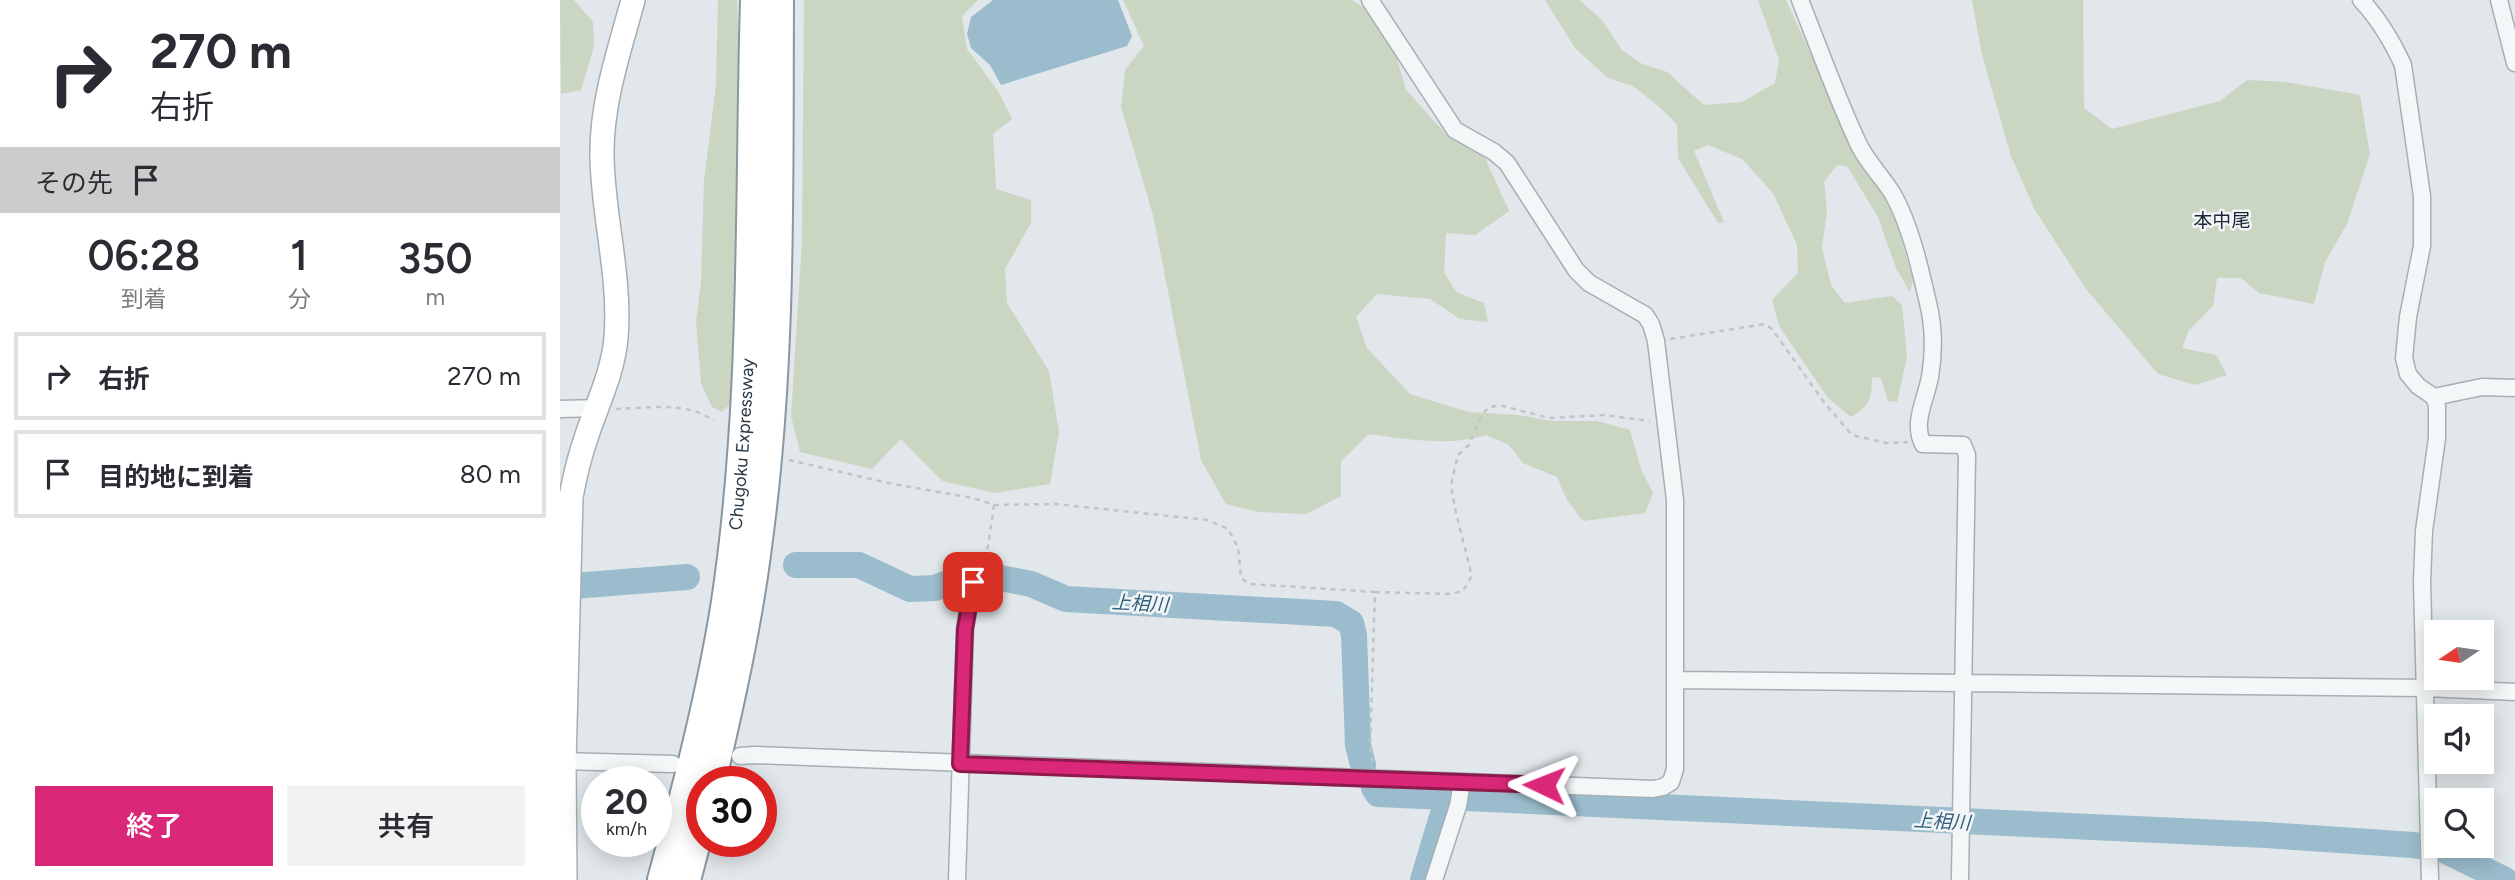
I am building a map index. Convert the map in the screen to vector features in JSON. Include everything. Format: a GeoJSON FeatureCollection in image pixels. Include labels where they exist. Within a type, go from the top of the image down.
{"type":"FeatureCollection","features":[{"type":"Feature","properties":{"kind":"highway","name":"Chugoku Expressway"},"geometry":{"type":"LineString","coordinates":[[662,880],[715,664],[726,600],[741,466],[752,278],[755,0]]}},
{"type":"Feature","properties":{"kind":"highway","name":"Chugoku Expressway"},"geometry":{"type":"LineString","coordinates":[[715,766],[747,608],[758,539],[768,444],[778,238],[779,0]]}},
{"type":"Feature","properties":{"kind":"highway"},"geometry":{"type":"LineString","coordinates":[[686,880],[692,857]]}},
{"type":"Feature","properties":{"kind":"street"},"geometry":{"type":"LineString","coordinates":[[565,880],[562,762],[571,496],[579,458],[607,380],[615,341],[617,303],[605,207],[602,132],[607,98],[633,0]]}},
{"type":"Feature","properties":{"kind":"street"},"geometry":{"type":"LineString","coordinates":[[740,756],[1375,779],[1461,786],[1653,789],[1671,782],[1675,769],[1676,533],[1666,423],[1656,341],[1651,324],[1645,315],[1589,283],[1576,271],[1507,163],[1494,152],[1455,130],[1370,0]]}},
{"type":"Feature","properties":{"kind":"street"},"geometry":{"type":"LineString","coordinates":[[1800,0],[1825,69],[1860,147],[1894,196],[1909,234],[1929,305],[1933,334],[1930,376],[1918,435],[1923,444],[1962,445],[1967,455],[1960,880]]}},
{"type":"Feature","properties":{"kind":"street"},"geometry":{"type":"LineString","coordinates":[[2361,0],[2374,13],[2403,65],[2422,208],[2422,246],[2408,317],[2404,358],[2408,374],[2434,397],[2437,406],[2437,438],[2426,506],[2423,556],[2424,620]]}},
{"type":"Feature","properties":{"kind":"street"},"geometry":{"type":"LineString","coordinates":[[2499,0],[2515,63]]}},
{"type":"Feature","properties":{"kind":"street"},"geometry":{"type":"LineString","coordinates":[[2434,397],[2482,387],[2515,388]]}},
{"type":"Feature","properties":{"kind":"street"},"geometry":{"type":"LineString","coordinates":[[560,409],[598,408]]}},
{"type":"Feature","properties":{"kind":"street"},"geometry":{"type":"LineString","coordinates":[[957,880],[965,629],[973,582]]}},
{"type":"Feature","properties":{"kind":"street"},"geometry":{"type":"LineString","coordinates":[[1675,680],[2424,688]]}},
{"type":"Feature","properties":{"kind":"street"},"geometry":{"type":"LineString","coordinates":[[2426,690],[2430,880]]}},
{"type":"Feature","properties":{"kind":"street"},"geometry":{"type":"LineString","coordinates":[[2470,690],[2515,692]]}},
{"type":"Feature","properties":{"kind":"street"},"geometry":{"type":"LineString","coordinates":[[562,762],[673,764]]}},
{"type":"Feature","properties":{"kind":"street"},"geometry":{"type":"LineString","coordinates":[[1434,880],[1458,806],[1461,786]]}},
{"type":"Feature","properties":{"kind":"path"},"geometry":{"type":"LineString","coordinates":[[1656,341],[1765,324],[1772,329],[1823,401],[1852,435],[1896,444],[1910,442],[1918,435]]}},
{"type":"Feature","properties":{"kind":"path"},"geometry":{"type":"LineString","coordinates":[[786,460],[888,483],[973,498],[994,505],[1056,504],[1207,520],[1228,529],[1238,547],[1241,578],[1250,584],[1450,594],[1463,591],[1471,577],[1451,485],[1454,467],[1458,455],[1469,445],[1482,415],[1489,408],[1499,405],[1549,418],[1604,415],[1666,423]]}},
{"type":"Feature","properties":{"kind":"path"},"geometry":{"type":"LineString","coordinates":[[598,408],[685,408],[702,412],[715,421]]}},
{"type":"Feature","properties":{"kind":"path"},"geometry":{"type":"LineString","coordinates":[[973,582],[988,547],[994,505]]}},
{"type":"Feature","properties":{"kind":"path"},"geometry":{"type":"LineString","coordinates":[[1375,592],[1370,748],[1375,779]]}},
{"type":"Feature","properties":{"kind":"green space"},"geometry":{"type":"Polygon","coordinates":[[[560,0],[574,0],[593,22],[594,46],[581,90],[561,94],[560,0]]]}},
{"type":"Feature","properties":{"kind":"green space"},"geometry":{"type":"Polygon","coordinates":[[[718,0],[737,0],[743,149],[732,402],[722,412],[712,407],[701,383],[696,321],[701,283],[704,181],[716,85],[718,0]]]}},
{"type":"Feature","properties":{"kind":"green space"},"geometry":{"type":"Polygon","coordinates":[[[804,0],[978,0],[962,16],[967,49],[998,91],[1012,119],[993,134],[996,189],[1031,200],[1031,223],[1005,269],[1007,303],[1049,371],[1059,432],[1050,484],[995,493],[942,481],[901,439],[872,469],[800,452],[791,416],[802,241],[804,0]]]}},
{"type":"Feature","properties":{"kind":"green space"},"geometry":{"type":"Polygon","coordinates":[[[1123,0],[1352,0],[1366,9],[1395,53],[1406,90],[1447,135],[1485,158],[1509,211],[1475,235],[1446,233],[1444,272],[1456,292],[1484,303],[1488,322],[1460,319],[1430,299],[1377,294],[1356,317],[1367,348],[1410,394],[1469,412],[1518,415],[1552,421],[1597,421],[1630,430],[1641,469],[1653,493],[1645,513],[1583,521],[1567,500],[1557,477],[1523,463],[1509,445],[1486,435],[1443,441],[1369,434],[1341,461],[1341,496],[1306,514],[1259,512],[1226,504],[1201,460],[1153,215],[1121,107],[1125,70],[1144,46],[1123,0]]]}},
{"type":"Feature","properties":{"kind":"green space"},"geometry":{"type":"Polygon","coordinates":[[[1545,0],[1579,0],[1601,19],[1622,50],[1642,64],[1667,72],[1704,105],[1742,102],[1775,83],[1779,60],[1758,0],[1786,0],[1845,129],[1893,210],[1913,280],[1910,292],[1896,268],[1878,217],[1847,166],[1837,165],[1824,182],[1827,211],[1822,247],[1831,285],[1845,303],[1892,296],[1902,305],[1907,357],[1897,402],[1888,401],[1881,378],[1872,377],[1867,404],[1851,417],[1828,398],[1779,326],[1772,300],[1798,273],[1797,245],[1773,193],[1742,159],[1708,145],[1694,151],[1724,222],[1718,223],[1678,158],[1677,124],[1633,86],[1608,78],[1575,48],[1545,0]]]}},
{"type":"Feature","properties":{"kind":"green space"},"geometry":{"type":"Polygon","coordinates":[[[1972,0],[2083,0],[2084,108],[2112,129],[2220,101],[2247,80],[2286,82],[2360,95],[2370,154],[2347,224],[2325,262],[2314,304],[2259,293],[2241,278],[2217,278],[2213,306],[2189,330],[2182,348],[2216,355],[2227,375],[2195,385],[2158,374],[2086,289],[2035,210],[2011,156],[1982,55],[1972,0]]]}},
{"type":"Feature","properties":{"kind":"water"},"geometry":{"type":"Polygon","coordinates":[[[993,0],[1118,0],[1132,36],[1127,46],[1001,85],[990,65],[971,48],[967,34],[971,17],[993,0]]]}},
{"type":"Feature","properties":{"kind":"waterway","name":"上相川"},"geometry":{"type":"LineString","coordinates":[[796,565],[859,565],[910,589],[935,588],[969,575],[986,575],[1031,584],[1066,599],[1336,614],[1351,623],[1354,635],[1358,745],[1363,765]]}},
{"type":"Feature","properties":{"kind":"waterway","name":"上相川"},"geometry":{"type":"LineString","coordinates":[[560,587],[687,577]]}},
{"type":"Feature","properties":{"kind":"waterway","name":"上相川"},"geometry":{"type":"LineString","coordinates":[[1374,788],[1378,794],[2266,835],[2413,845],[2442,849],[2505,880]]}},
{"type":"Feature","properties":{"kind":"waterway"},"geometry":{"type":"LineString","coordinates":[[1423,880],[1448,797]]}},
{"type":"Feature","properties":{"kind":"district","name":"本中尾"},"geometry":{"type":"Point","coordinates":[2222,220]}},
{"type":"Feature","properties":{"kind":"route"},"geometry":{"type":"LineString","coordinates":[[973,582],[965,629],[960,764],[1544,785]]}}]}
